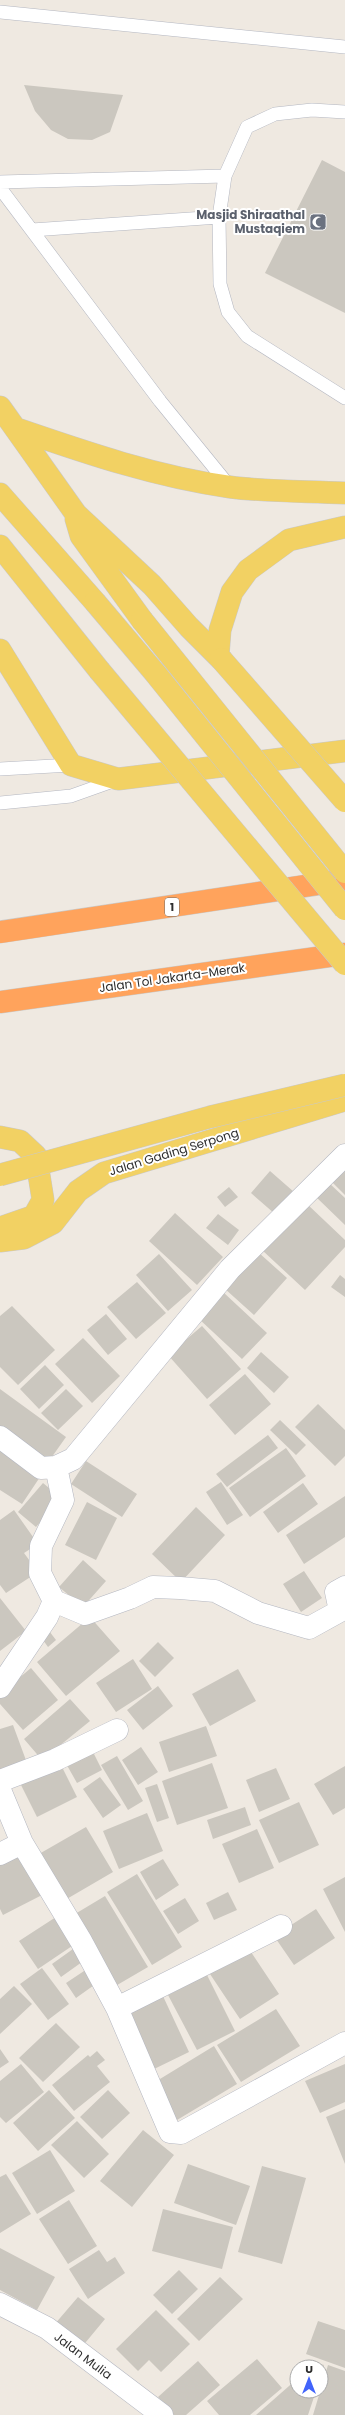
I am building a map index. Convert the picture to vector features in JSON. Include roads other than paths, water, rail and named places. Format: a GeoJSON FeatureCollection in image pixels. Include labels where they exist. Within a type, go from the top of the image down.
{"type":"FeatureCollection","features":[{"type":"Feature","properties":{"kind":"highway","name":"1"},"geometry":{"type":"LineString","coordinates":[[0,932],[345,880]]}},
{"type":"Feature","properties":{"kind":"highway","name":"Jalan Tol Jakarta–Merak"},"geometry":{"type":"LineString","coordinates":[[0,1002],[345,954]]}},
{"type":"Feature","properties":{"kind":"main road"},"geometry":{"type":"LineString","coordinates":[[0,407],[76,514],[152,585],[189,627],[220,658],[345,801]]}},
{"type":"Feature","properties":{"kind":"main road"},"geometry":{"type":"LineString","coordinates":[[17,429],[93,456],[157,473],[230,487],[345,494]]}},
{"type":"Feature","properties":{"kind":"main road"},"geometry":{"type":"LineString","coordinates":[[0,494],[155,673],[345,909]]}},
{"type":"Feature","properties":{"kind":"main road"},"geometry":{"type":"LineString","coordinates":[[76,514],[76,523],[81,536],[142,620],[345,872]]}},
{"type":"Feature","properties":{"kind":"main road"},"geometry":{"type":"LineString","coordinates":[[220,658],[220,630],[232,592],[248,570],[289,540],[345,527]]}},
{"type":"Feature","properties":{"kind":"main road"},"geometry":{"type":"LineString","coordinates":[[0,546],[104,676],[345,964]]}},
{"type":"Feature","properties":{"kind":"main road"},"geometry":{"type":"LineString","coordinates":[[0,650],[71,765],[118,779],[324,755],[345,751]]}},
{"type":"Feature","properties":{"kind":"main road","name":"Jalan Gading Serpong"},"geometry":{"type":"LineString","coordinates":[[0,1175],[210,1117],[345,1085]]}},
{"type":"Feature","properties":{"kind":"main road","name":"Jalan Gading Serpong"},"geometry":{"type":"LineString","coordinates":[[0,1241],[24,1238],[53,1223],[78,1191],[104,1173],[345,1100]]}},
{"type":"Feature","properties":{"kind":"main road"},"geometry":{"type":"LineString","coordinates":[[0,1137],[20,1141],[36,1156],[43,1200],[34,1216],[0,1228]]}},
{"type":"Feature","properties":{"kind":"street"},"geometry":{"type":"LineString","coordinates":[[0,1437],[41,1468],[56,1467],[72,1459],[230,1269],[345,1155]]}},
{"type":"Feature","properties":{"kind":"street"},"geometry":{"type":"LineString","coordinates":[[56,1467],[63,1500],[41,1546],[40,1573],[54,1601],[85,1614],[130,1598],[153,1587],[215,1591],[258,1613],[308,1628],[340,1611],[336,1592],[345,1587]]}},
{"type":"Feature","properties":{"kind":"street"},"geometry":{"type":"LineString","coordinates":[[0,1687],[47,1617],[54,1601]]}},
{"type":"Feature","properties":{"kind":"street"},"geometry":{"type":"LineString","coordinates":[[0,1781],[55,1760],[117,1730]]}},
{"type":"Feature","properties":{"kind":"street"},"geometry":{"type":"LineString","coordinates":[[0,1790],[22,1843],[81,1941],[117,2008],[170,2132],[176,2134],[181,2133],[345,2043]]}},
{"type":"Feature","properties":{"kind":"street"},"geometry":{"type":"LineString","coordinates":[[0,1854],[22,1843]]}},
{"type":"Feature","properties":{"kind":"street"},"geometry":{"type":"LineString","coordinates":[[117,2008],[281,1926]]}},
{"type":"Feature","properties":{"kind":"street","name":"Jalan Mulia"},"geometry":{"type":"LineString","coordinates":[[0,2304],[46,2328],[162,2415]]}},
{"type":"Feature","properties":{"kind":"lane"},"geometry":{"type":"LineString","coordinates":[[0,12],[345,47]]}},
{"type":"Feature","properties":{"kind":"lane"},"geometry":{"type":"LineString","coordinates":[[345,112],[312,110],[275,114],[246,127],[225,176],[219,217],[220,284],[228,312],[246,336],[345,398]]}},
{"type":"Feature","properties":{"kind":"lane"},"geometry":{"type":"LineString","coordinates":[[0,182],[225,176]]}},
{"type":"Feature","properties":{"kind":"lane"},"geometry":{"type":"LineString","coordinates":[[0,188],[160,401],[230,487]]}},
{"type":"Feature","properties":{"kind":"lane"},"geometry":{"type":"LineString","coordinates":[[32,230],[219,217]]}},
{"type":"Feature","properties":{"kind":"lane"},"geometry":{"type":"LineString","coordinates":[[0,769],[71,765]]}},
{"type":"Feature","properties":{"kind":"lane"},"geometry":{"type":"LineString","coordinates":[[0,803],[71,796],[118,779]]}},
{"type":"Feature","properties":{"kind":"place","name":"Masjid Shiraathal Mustaqiem"},"geometry":{"type":"Point","coordinates":[318,222]}}]}
